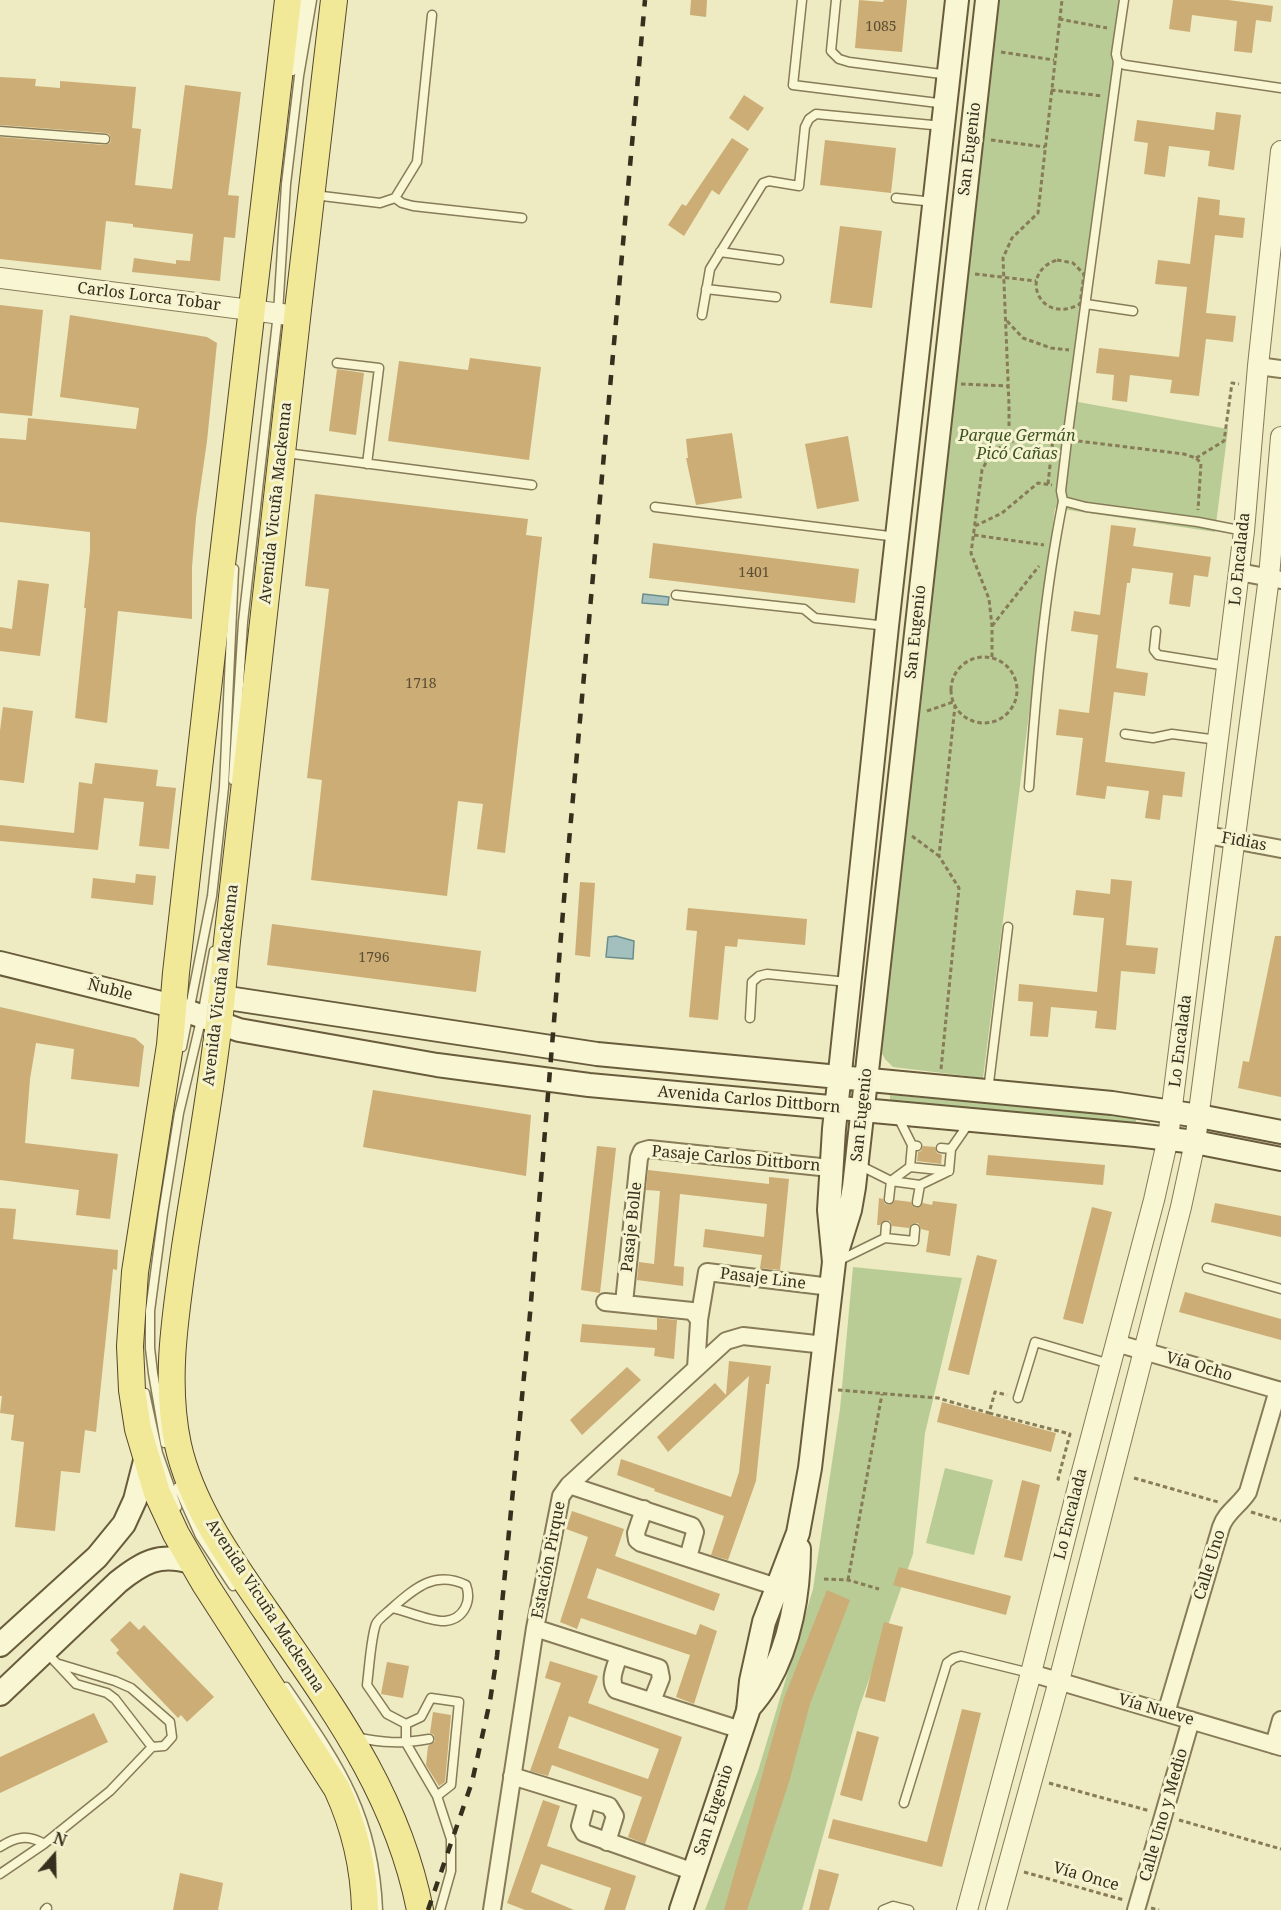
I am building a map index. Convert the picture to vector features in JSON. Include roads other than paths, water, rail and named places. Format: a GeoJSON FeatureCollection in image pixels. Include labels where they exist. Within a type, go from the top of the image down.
{"type":"FeatureCollection","features":[{"type":"Feature","properties":{"kind":"main road","name":"Avenida Vicuña Mackenna"},"geometry":{"type":"LineString","coordinates":[[288,0],[270,313],[196,1014],[172,1358],[172,1397],[179,1448],[195,1493],[219,1540],[344,1735],[373,1775],[394,1821],[410,1867],[420,1910]]}},
{"type":"Feature","properties":{"kind":"main road","name":"Avenida Vicuña Mackenna"},"geometry":{"type":"LineString","coordinates":[[334,0],[311,195],[270,313],[282,452],[214,993],[170,1045],[135,1272],[130,1322],[132,1390],[138,1429],[157,1493],[337,1789],[356,1846],[365,1910]]}},
{"type":"Feature","properties":{"kind":"main road","name":"San Eugenio"},"geometry":{"type":"LineString","coordinates":[[834,1262],[829,1210],[830,1168],[887,626],[957,0]]}},
{"type":"Feature","properties":{"kind":"main road","name":"San Eugenio"},"geometry":{"type":"LineString","coordinates":[[744,1720],[768,1682],[786,1635],[797,1585],[798,1533],[810,1468],[834,1262],[850,1210],[857,1164],[987,0]]}},
{"type":"Feature","properties":{"kind":"main road"},"geometry":{"type":"LineString","coordinates":[[919,345],[924,353],[932,356],[941,354],[947,347]]}},
{"type":"Feature","properties":{"kind":"main road"},"geometry":{"type":"LineString","coordinates":[[914,393],[919,388],[928,387],[942,396]]}},
{"type":"Feature","properties":{"kind":"main road","name":"Ñuble"},"geometry":{"type":"LineString","coordinates":[[0,963],[196,1014]]}},
{"type":"Feature","properties":{"kind":"main road","name":"Avenida Carlos Dittborn"},"geometry":{"type":"LineString","coordinates":[[214,993],[597,1054],[1112,1103],[1199,1116],[1281,1132]]}},
{"type":"Feature","properties":{"kind":"main road","name":"Avenida Carlos Dittborn"},"geometry":{"type":"LineString","coordinates":[[196,1014],[239,1030],[360,1053],[514,1076],[862,1111],[1168,1138],[1281,1159]]}},
{"type":"Feature","properties":{"kind":"main road"},"geometry":{"type":"LineString","coordinates":[[0,1645],[97,1557],[124,1524],[140,1485],[146,1457]]}},
{"type":"Feature","properties":{"kind":"main road","name":"San Eugenio"},"geometry":{"type":"LineString","coordinates":[[681,1910],[744,1720],[764,1622],[798,1533]]}},
{"type":"Feature","properties":{"kind":"main road"},"geometry":{"type":"LineString","coordinates":[[97,1557],[112,1565],[118,1582]]}},
{"type":"Feature","properties":{"kind":"main road"},"geometry":{"type":"LineString","coordinates":[[0,1694],[53,1658],[118,1582],[134,1569],[152,1561],[195,1557]]}},
{"type":"Feature","properties":{"kind":"street","name":"Lo Encalada"},"geometry":{"type":"LineString","coordinates":[[967,1910],[1031,1673],[1154,1200],[1168,1138],[1244,531],[1258,366],[1281,151]]}},
{"type":"Feature","properties":{"kind":"street","name":"Carlos Lorca Tobar"},"geometry":{"type":"LineString","coordinates":[[0,278],[270,313]]}},
{"type":"Feature","properties":{"kind":"street"},"geometry":{"type":"LineString","coordinates":[[1258,366],[1281,369]]}},
{"type":"Feature","properties":{"kind":"street","name":"Lo Encalada"},"geometry":{"type":"LineString","coordinates":[[996,1910],[1059,1682],[1181,1207],[1195,1142],[1236,840],[1275,579],[1281,437]]}},
{"type":"Feature","properties":{"kind":"street"},"geometry":{"type":"LineString","coordinates":[[1239,572],[1275,579]]}},
{"type":"Feature","properties":{"kind":"street","name":"Fidias"},"geometry":{"type":"LineString","coordinates":[[1207,835],[1281,849]]}},
{"type":"Feature","properties":{"kind":"street"},"geometry":{"type":"LineString","coordinates":[[1180,1046],[1208,1050]]}},
{"type":"Feature","properties":{"kind":"street","name":"Pasaje Carlos Dittborn"},"geometry":{"type":"LineString","coordinates":[[642,1151],[649,1149],[830,1168]]}},
{"type":"Feature","properties":{"kind":"street","name":"Pasaje Bolle"},"geometry":{"type":"LineString","coordinates":[[624,1304],[639,1158],[642,1151]]}},
{"type":"Feature","properties":{"kind":"street"},"geometry":{"type":"LineString","coordinates":[[1154,1200],[1181,1207]]}},
{"type":"Feature","properties":{"kind":"street","name":"Pasaje Line"},"geometry":{"type":"LineString","coordinates":[[696,1368],[699,1320],[707,1272],[831,1287]]}},
{"type":"Feature","properties":{"kind":"street"},"geometry":{"type":"LineString","coordinates":[[606,1302],[688,1309],[696,1314],[699,1320]]}},
{"type":"Feature","properties":{"kind":"street","name":"Estación Pirque"},"geometry":{"type":"LineString","coordinates":[[492,1910],[535,1628],[558,1502],[569,1485],[726,1341],[743,1336],[825,1345]]}},
{"type":"Feature","properties":{"kind":"street","name":"Vía Ocho"},"geometry":{"type":"LineString","coordinates":[[1116,1343],[1279,1390]]}},
{"type":"Feature","properties":{"kind":"street","name":"Calle Uno"},"geometry":{"type":"LineString","coordinates":[[1166,1713],[1221,1527],[1226,1516],[1245,1497],[1251,1485],[1279,1390]]}},
{"type":"Feature","properties":{"kind":"street"},"geometry":{"type":"LineString","coordinates":[[569,1485],[692,1526],[695,1532],[688,1558]]}},
{"type":"Feature","properties":{"kind":"street"},"geometry":{"type":"LineString","coordinates":[[644,1509],[636,1533],[637,1540],[641,1543],[777,1587]]}},
{"type":"Feature","properties":{"kind":"street"},"geometry":{"type":"LineString","coordinates":[[535,1628],[656,1667],[661,1671],[661,1678],[652,1701]]}},
{"type":"Feature","properties":{"kind":"street"},"geometry":{"type":"LineString","coordinates":[[619,1655],[612,1679],[613,1687],[619,1691],[652,1701],[744,1720]]}},
{"type":"Feature","properties":{"kind":"street","name":"Vía Nueve"},"geometry":{"type":"LineString","coordinates":[[1031,1673],[1278,1746]]}},
{"type":"Feature","properties":{"kind":"street","name":"Calle Uno y Medio"},"geometry":{"type":"LineString","coordinates":[[1137,1907],[1191,1720]]}},
{"type":"Feature","properties":{"kind":"street"},"geometry":{"type":"LineString","coordinates":[[1278,1746],[1281,1720]]}},
{"type":"Feature","properties":{"kind":"street"},"geometry":{"type":"LineString","coordinates":[[512,1776],[609,1806],[614,1812],[614,1820],[607,1842]]}},
{"type":"Feature","properties":{"kind":"street"},"geometry":{"type":"LineString","coordinates":[[587,1800],[580,1822],[584,1833],[693,1872]]}},
{"type":"Feature","properties":{"kind":"lane"},"geometry":{"type":"LineString","coordinates":[[273,229],[291,79],[304,0]]}},
{"type":"Feature","properties":{"kind":"lane"},"geometry":{"type":"LineString","coordinates":[[220,908],[233,783],[243,622],[270,313],[298,76],[312,0]]}},
{"type":"Feature","properties":{"kind":"lane"},"geometry":{"type":"LineString","coordinates":[[802,0],[793,85],[945,115]]}},
{"type":"Feature","properties":{"kind":"lane"},"geometry":{"type":"LineString","coordinates":[[836,0],[831,51],[839,59],[949,75]]}},
{"type":"Feature","properties":{"kind":"lane"},"geometry":{"type":"LineString","coordinates":[[1029,787],[1035,707],[1053,547],[1063,501],[1062,486],[1067,440],[1118,62],[1116,54],[1124,0]]}},
{"type":"Feature","properties":{"kind":"lane"},"geometry":{"type":"LineString","coordinates":[[311,195],[380,203],[395,198],[417,162],[432,15]]}},
{"type":"Feature","properties":{"kind":"lane"},"geometry":{"type":"LineString","coordinates":[[1118,62],[1281,88]]}},
{"type":"Feature","properties":{"kind":"lane"},"geometry":{"type":"LineString","coordinates":[[702,315],[710,269],[763,183],[769,181],[800,186],[805,127],[809,119],[816,114],[945,115]]}},
{"type":"Feature","properties":{"kind":"lane"},"geometry":{"type":"LineString","coordinates":[[0,131],[105,139]]}},
{"type":"Feature","properties":{"kind":"lane"},"geometry":{"type":"LineString","coordinates":[[395,198],[413,206],[522,218]]}},
{"type":"Feature","properties":{"kind":"lane"},"geometry":{"type":"LineString","coordinates":[[896,198],[935,202]]}},
{"type":"Feature","properties":{"kind":"lane"},"geometry":{"type":"LineString","coordinates":[[720,252],[779,260]]}},
{"type":"Feature","properties":{"kind":"lane"},"geometry":{"type":"LineString","coordinates":[[706,289],[776,297]]}},
{"type":"Feature","properties":{"kind":"lane"},"geometry":{"type":"LineString","coordinates":[[1086,304],[1133,311]]}},
{"type":"Feature","properties":{"kind":"lane"},"geometry":{"type":"LineString","coordinates":[[338,363],[379,368],[367,464]]}},
{"type":"Feature","properties":{"kind":"lane"},"geometry":{"type":"LineString","coordinates":[[282,452],[532,485]]}},
{"type":"Feature","properties":{"kind":"lane"},"geometry":{"type":"LineString","coordinates":[[1063,501],[1086,507],[1198,522],[1244,531]]}},
{"type":"Feature","properties":{"kind":"lane"},"geometry":{"type":"LineString","coordinates":[[655,507],[897,537]]}},
{"type":"Feature","properties":{"kind":"lane"},"geometry":{"type":"LineString","coordinates":[[235,555],[224,787],[196,1014],[163,1213],[150,1311],[150,1348],[161,1424],[180,1494],[200,1536],[239,1594]]}},
{"type":"Feature","properties":{"kind":"lane"},"geometry":{"type":"LineString","coordinates":[[676,596],[804,609],[815,618],[887,626]]}},
{"type":"Feature","properties":{"kind":"lane"},"geometry":{"type":"LineString","coordinates":[[1156,631],[1154,650],[1158,655],[1227,666]]}},
{"type":"Feature","properties":{"kind":"lane"},"geometry":{"type":"LineString","coordinates":[[1125,734],[1154,738],[1173,734],[1218,740]]}},
{"type":"Feature","properties":{"kind":"lane"},"geometry":{"type":"LineString","coordinates":[[988,1091],[1008,927]]}},
{"type":"Feature","properties":{"kind":"lane"},"geometry":{"type":"LineString","coordinates":[[214,993],[215,946]]}},
{"type":"Feature","properties":{"kind":"lane"},"geometry":{"type":"LineString","coordinates":[[750,1018],[753,982],[759,976],[767,974],[850,982]]}},
{"type":"Feature","properties":{"kind":"lane"},"geometry":{"type":"LineString","coordinates":[[180,1056],[196,1014]]}},
{"type":"Feature","properties":{"kind":"lane"},"geometry":{"type":"LineString","coordinates":[[142,1360],[144,1290],[175,1087]]}},
{"type":"Feature","properties":{"kind":"lane"},"geometry":{"type":"LineString","coordinates":[[889,1200],[891,1181],[910,1167],[915,1145],[897,1114]]}},
{"type":"Feature","properties":{"kind":"lane"},"geometry":{"type":"LineString","coordinates":[[949,1171],[951,1149],[971,1120]]}},
{"type":"Feature","properties":{"kind":"lane"},"geometry":{"type":"LineString","coordinates":[[941,1148],[951,1149]]}},
{"type":"Feature","properties":{"kind":"lane"},"geometry":{"type":"LineString","coordinates":[[857,1164],[891,1181],[920,1185],[949,1171]]}},
{"type":"Feature","properties":{"kind":"lane"},"geometry":{"type":"LineString","coordinates":[[910,1167],[949,1171]]}},
{"type":"Feature","properties":{"kind":"lane"},"geometry":{"type":"LineString","coordinates":[[917,1202],[920,1185]]}},
{"type":"Feature","properties":{"kind":"lane"},"geometry":{"type":"LineString","coordinates":[[885,1238],[886,1226]]}},
{"type":"Feature","properties":{"kind":"lane"},"geometry":{"type":"LineString","coordinates":[[834,1262],[885,1238],[914,1241],[915,1228]]}},
{"type":"Feature","properties":{"kind":"lane"},"geometry":{"type":"LineString","coordinates":[[1207,1268],[1281,1289]]}},
{"type":"Feature","properties":{"kind":"lane"},"geometry":{"type":"LineString","coordinates":[[1018,1398],[1035,1342],[1111,1365]]}},
{"type":"Feature","properties":{"kind":"lane"},"geometry":{"type":"LineString","coordinates":[[144,1387],[158,1453],[195,1557]]}},
{"type":"Feature","properties":{"kind":"lane"},"geometry":{"type":"LineString","coordinates":[[393,1608],[446,1621],[460,1615],[467,1608],[469,1593],[466,1585],[444,1578],[416,1587],[376,1623],[367,1685],[387,1714],[406,1724]]}},
{"type":"Feature","properties":{"kind":"lane"},"geometry":{"type":"LineString","coordinates":[[904,1803],[947,1664],[961,1656],[1031,1673]]}},
{"type":"Feature","properties":{"kind":"lane"},"geometry":{"type":"LineString","coordinates":[[53,1658],[76,1684],[107,1693],[115,1699],[152,1747]]}},
{"type":"Feature","properties":{"kind":"lane"},"geometry":{"type":"LineString","coordinates":[[0,1874],[44,1844],[110,1791],[152,1747],[164,1746],[170,1742],[172,1729],[170,1722],[131,1688],[53,1658]]}},
{"type":"Feature","properties":{"kind":"lane"},"geometry":{"type":"LineString","coordinates":[[283,1682],[341,1770],[356,1800],[374,1863],[378,1910]]}},
{"type":"Feature","properties":{"kind":"lane"},"geometry":{"type":"LineString","coordinates":[[406,1724],[421,1717],[431,1698],[459,1702],[451,1785],[437,1796]]}},
{"type":"Feature","properties":{"kind":"lane"},"geometry":{"type":"LineString","coordinates":[[406,1724],[406,1743],[437,1796],[451,1839],[451,1871],[441,1910]]}},
{"type":"Feature","properties":{"kind":"lane"},"geometry":{"type":"LineString","coordinates":[[395,1856],[369,1790],[350,1754],[344,1735],[384,1743],[406,1743],[429,1739]]}},
{"type":"Feature","properties":{"kind":"lane"},"geometry":{"type":"LineString","coordinates":[[0,1847],[11,1839],[26,1837],[44,1844]]}},
{"type":"Feature","properties":{"kind":"lane"},"geometry":{"type":"LineString","coordinates":[[883,1910],[893,1906],[909,1910]]}},
{"type":"Feature","properties":{"kind":"water"},"geometry":{"type":"Polygon","coordinates":[[[643,594],[669,597],[668,605],[642,603],[643,594]]]}},
{"type":"Feature","properties":{"kind":"water"},"geometry":{"type":"Polygon","coordinates":[[[616,936],[634,941],[633,959],[606,957],[608,937],[616,936]]]}},
{"type":"Feature","properties":{"kind":"railway"},"geometry":{"type":"LineString","coordinates":[[428,1910],[472,1782],[490,1701],[497,1656],[530,1314],[566,875],[645,0]]}},
{"type":"Feature","properties":{"kind":"park label","name":"Parque Germán Picó Cañas"},"geometry":{"type":"Point","coordinates":[1017,445]}}]}
